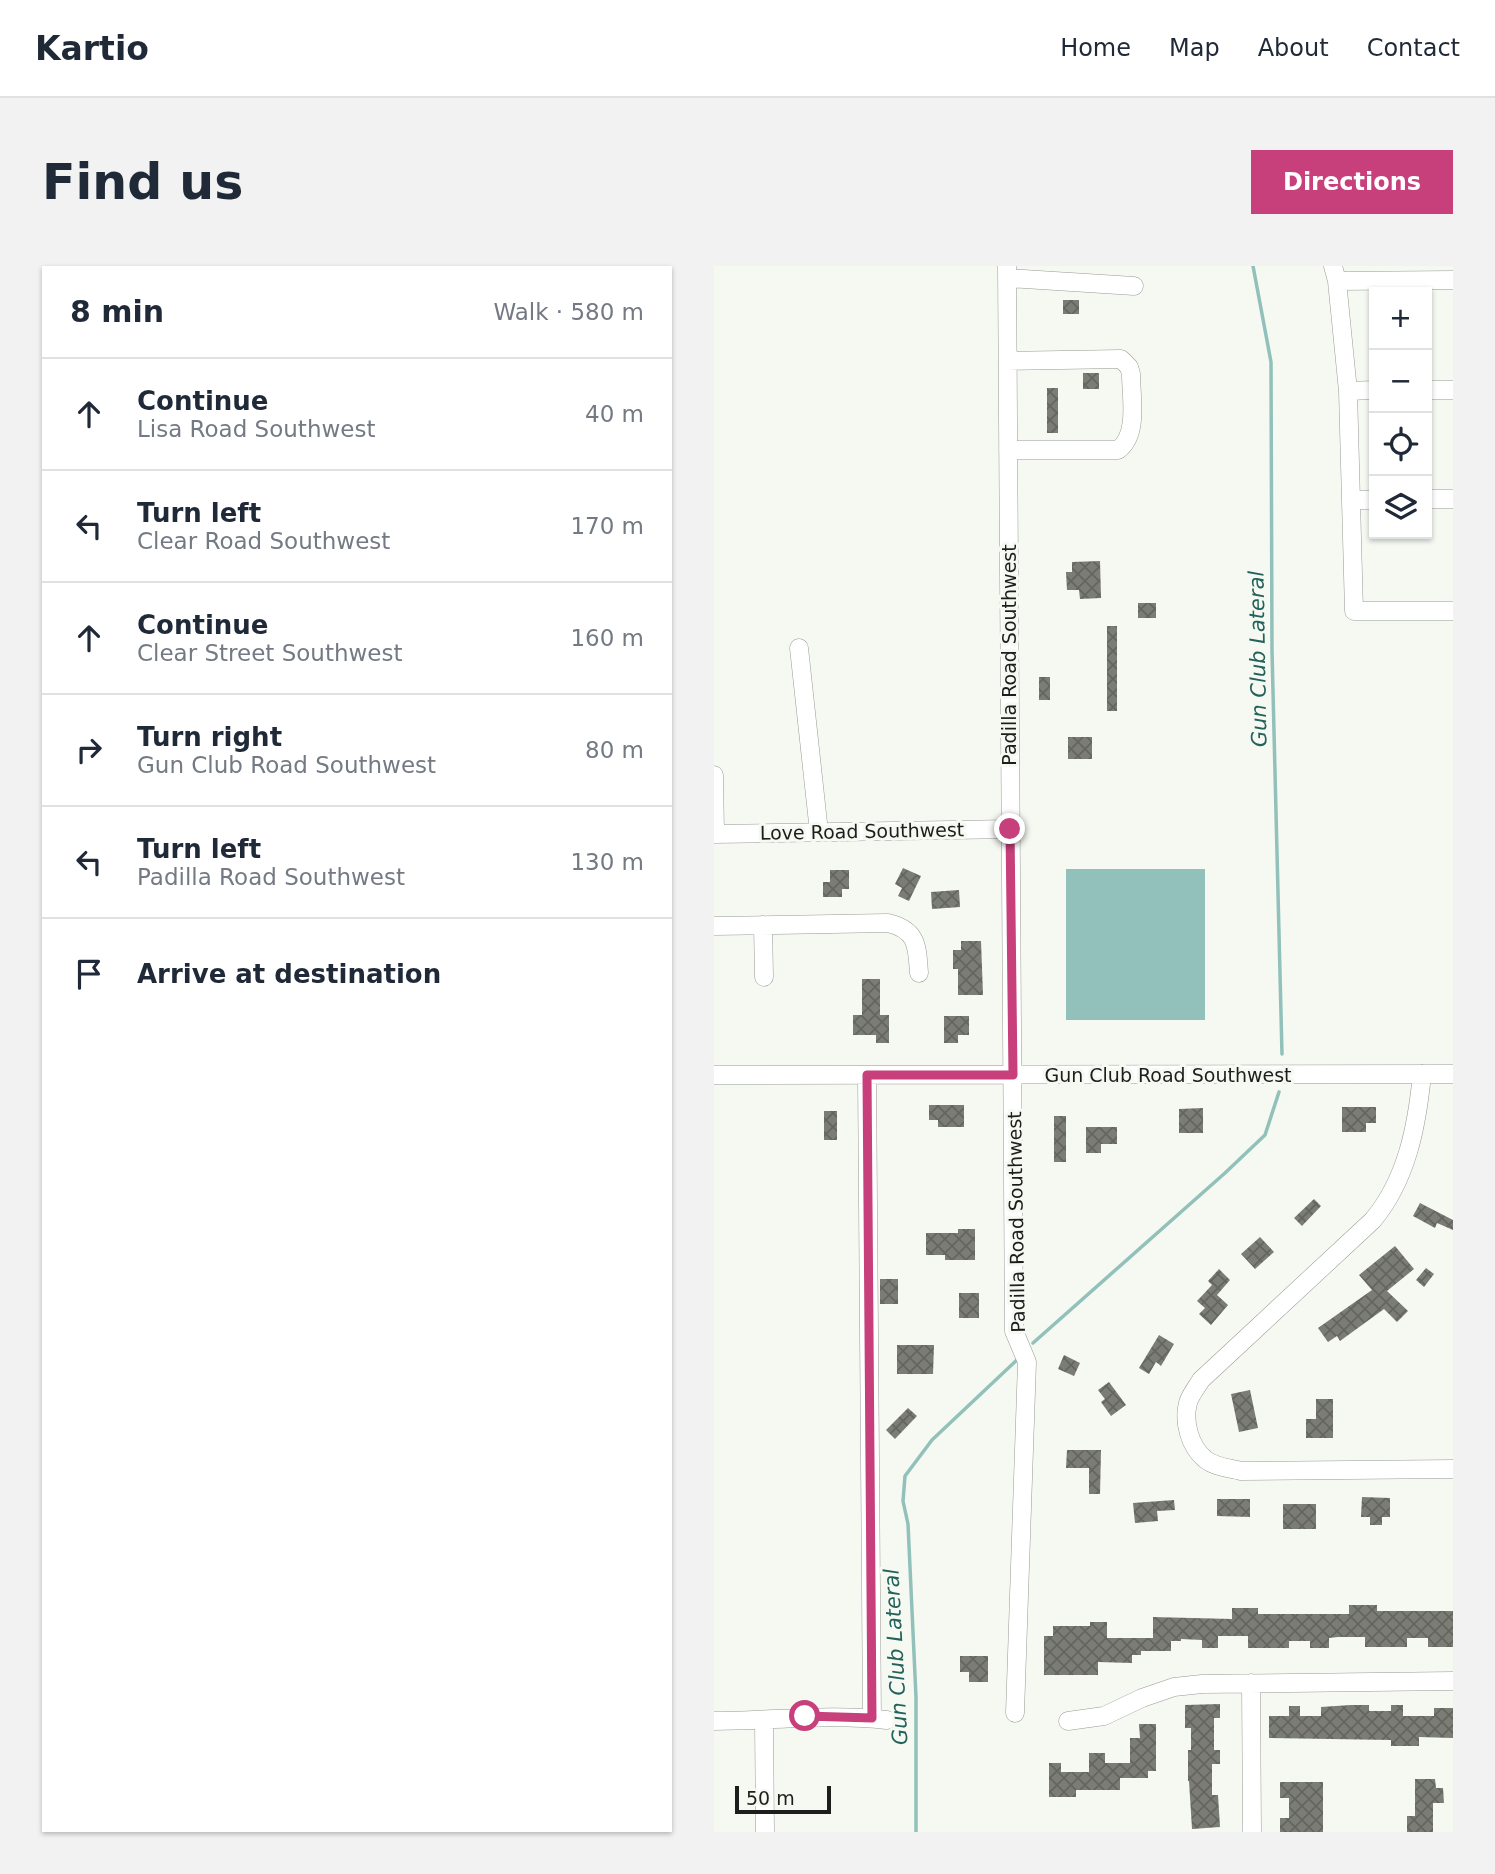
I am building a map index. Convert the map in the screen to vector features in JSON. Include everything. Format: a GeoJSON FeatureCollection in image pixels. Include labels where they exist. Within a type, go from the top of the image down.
{"type":"FeatureCollection","features":[{"type":"Feature","properties":{"kind":"street"},"geometry":{"type":"LineString","coordinates":[[1007,272],[1134,286]]}},
{"type":"Feature","properties":{"kind":"street","name":"Padilla Road Southwest"},"geometry":{"type":"LineString","coordinates":[[1007,272],[1014,1331],[1027,1362],[1015,1713]]}},
{"type":"Feature","properties":{"kind":"street"},"geometry":{"type":"LineString","coordinates":[[1453,280],[1335,274],[1348,391],[1354,611],[1453,611]]}},
{"type":"Feature","properties":{"kind":"street"},"geometry":{"type":"LineString","coordinates":[[1008,361],[1121,359],[1129,367],[1131,374],[1131,426],[1125,444],[1118,450],[1008,450]]}},
{"type":"Feature","properties":{"kind":"street"},"geometry":{"type":"LineString","coordinates":[[1348,391],[1369,390]]}},
{"type":"Feature","properties":{"kind":"street"},"geometry":{"type":"LineString","coordinates":[[1432,390],[1453,390]]}},
{"type":"Feature","properties":{"kind":"street"},"geometry":{"type":"LineString","coordinates":[[1432,499],[1453,499]]}},
{"type":"Feature","properties":{"kind":"street"},"geometry":{"type":"LineString","coordinates":[[1351,500],[1369,500]]}},
{"type":"Feature","properties":{"kind":"street"},"geometry":{"type":"LineString","coordinates":[[799,648],[819,832]]}},
{"type":"Feature","properties":{"kind":"street"},"geometry":{"type":"LineString","coordinates":[[714,775],[715,834]]}},
{"type":"Feature","properties":{"kind":"street","name":"Love Road Southwest"},"geometry":{"type":"LineString","coordinates":[[715,834],[1010,829]]}},
{"type":"Feature","properties":{"kind":"street"},"geometry":{"type":"LineString","coordinates":[[714,926],[888,923],[908,930],[916,945],[919,973]]}},
{"type":"Feature","properties":{"kind":"street"},"geometry":{"type":"LineString","coordinates":[[763,925],[764,977]]}},
{"type":"Feature","properties":{"kind":"street"},"geometry":{"type":"LineString","coordinates":[[1422,1074],[1419,1107],[1405,1165],[1386,1205],[1201,1380],[1188,1404],[1188,1433],[1205,1459],[1219,1466],[1241,1471],[1453,1469]]}},
{"type":"Feature","properties":{"kind":"street","name":"Gun Club Road Southwest"},"geometry":{"type":"LineString","coordinates":[[714,1075],[1453,1074]]}},
{"type":"Feature","properties":{"kind":"street"},"geometry":{"type":"LineString","coordinates":[[714,1721],[764,1721],[805,1716],[880,1719],[869,1390],[867,1075]]}},
{"type":"Feature","properties":{"kind":"street"},"geometry":{"type":"LineString","coordinates":[[1068,1721],[1104,1716],[1174,1687],[1202,1684],[1453,1681]]}},
{"type":"Feature","properties":{"kind":"street"},"geometry":{"type":"LineString","coordinates":[[1251,1683],[1252,1832]]}},
{"type":"Feature","properties":{"kind":"street"},"geometry":{"type":"LineString","coordinates":[[764,1721],[765,1832]]}},
{"type":"Feature","properties":{"kind":"water"},"geometry":{"type":"Polygon","coordinates":[[[1066,869],[1205,869],[1205,1020],[1066,1020],[1066,869]]]}},
{"type":"Feature","properties":{"kind":"building"},"geometry":{"type":"Polygon","coordinates":[[[1063,300],[1079,300],[1079,314],[1063,314],[1063,300]]]}},
{"type":"Feature","properties":{"kind":"building"},"geometry":{"type":"Polygon","coordinates":[[[1083,373],[1099,373],[1099,389],[1083,389],[1083,373]]]}},
{"type":"Feature","properties":{"kind":"building"},"geometry":{"type":"Polygon","coordinates":[[[1047,388],[1058,388],[1058,433],[1047,433],[1047,388]]]}},
{"type":"Feature","properties":{"kind":"building"},"geometry":{"type":"Polygon","coordinates":[[[1100,561],[1101,598],[1080,599],[1079,590],[1067,590],[1066,572],[1072,572],[1072,562],[1100,561]]]}},
{"type":"Feature","properties":{"kind":"building"},"geometry":{"type":"Polygon","coordinates":[[[1138,603],[1156,603],[1156,618],[1138,618],[1138,603]]]}},
{"type":"Feature","properties":{"kind":"building"},"geometry":{"type":"Polygon","coordinates":[[[1107,626],[1117,626],[1117,711],[1107,711],[1107,626]]]}},
{"type":"Feature","properties":{"kind":"building"},"geometry":{"type":"Polygon","coordinates":[[[1039,677],[1050,677],[1050,700],[1039,700],[1039,677]]]}},
{"type":"Feature","properties":{"kind":"building"},"geometry":{"type":"Polygon","coordinates":[[[1068,737],[1092,737],[1092,759],[1068,759],[1068,737]]]}},
{"type":"Feature","properties":{"kind":"building"},"geometry":{"type":"Polygon","coordinates":[[[903,868],[921,876],[909,901],[898,896],[902,888],[895,884],[903,868]]]}},
{"type":"Feature","properties":{"kind":"building"},"geometry":{"type":"Polygon","coordinates":[[[830,870],[849,870],[849,889],[842,889],[842,897],[823,897],[823,882],[830,882],[830,870]]]}},
{"type":"Feature","properties":{"kind":"building"},"geometry":{"type":"Polygon","coordinates":[[[959,890],[960,907],[932,909],[931,892],[959,890]]]}},
{"type":"Feature","properties":{"kind":"building"},"geometry":{"type":"Polygon","coordinates":[[[961,941],[981,941],[983,995],[958,995],[958,969],[953,969],[953,950],[961,950],[961,941]]]}},
{"type":"Feature","properties":{"kind":"building"},"geometry":{"type":"Polygon","coordinates":[[[862,979],[880,979],[880,1015],[889,1015],[889,1043],[876,1043],[876,1035],[853,1035],[853,1015],[862,1015],[862,979]]]}},
{"type":"Feature","properties":{"kind":"building"},"geometry":{"type":"Polygon","coordinates":[[[944,1016],[969,1016],[969,1035],[958,1035],[958,1043],[944,1043],[944,1016]]]}},
{"type":"Feature","properties":{"kind":"building"},"geometry":{"type":"Polygon","coordinates":[[[929,1105],[964,1105],[964,1127],[938,1127],[938,1120],[929,1120],[929,1105]]]}},
{"type":"Feature","properties":{"kind":"building"},"geometry":{"type":"Polygon","coordinates":[[[1342,1107],[1376,1107],[1376,1123],[1366,1123],[1366,1132],[1342,1132],[1342,1107]]]}},
{"type":"Feature","properties":{"kind":"building"},"geometry":{"type":"Polygon","coordinates":[[[1203,1108],[1203,1133],[1179,1133],[1179,1109],[1203,1108]]]}},
{"type":"Feature","properties":{"kind":"building"},"geometry":{"type":"Polygon","coordinates":[[[824,1111],[837,1111],[837,1140],[824,1140],[824,1111]]]}},
{"type":"Feature","properties":{"kind":"building"},"geometry":{"type":"Polygon","coordinates":[[[1054,1116],[1066,1116],[1066,1162],[1054,1162],[1054,1116]]]}},
{"type":"Feature","properties":{"kind":"building"},"geometry":{"type":"Polygon","coordinates":[[[1086,1127],[1117,1127],[1117,1144],[1101,1144],[1101,1153],[1086,1153],[1086,1127]]]}},
{"type":"Feature","properties":{"kind":"building"},"geometry":{"type":"Polygon","coordinates":[[[1314,1199],[1321,1206],[1302,1226],[1294,1218],[1314,1199]]]}},
{"type":"Feature","properties":{"kind":"building"},"geometry":{"type":"Polygon","coordinates":[[[1420,1203],[1453,1220],[1453,1230],[1437,1223],[1435,1228],[1413,1216],[1420,1203]]]}},
{"type":"Feature","properties":{"kind":"building"},"geometry":{"type":"Polygon","coordinates":[[[958,1229],[975,1229],[975,1260],[945,1260],[945,1255],[926,1255],[926,1233],[958,1233],[958,1229]]]}},
{"type":"Feature","properties":{"kind":"building"},"geometry":{"type":"Polygon","coordinates":[[[1260,1237],[1274,1252],[1255,1269],[1241,1254],[1260,1237]]]}},
{"type":"Feature","properties":{"kind":"building"},"geometry":{"type":"Polygon","coordinates":[[[1395,1246],[1414,1269],[1387,1291],[1408,1311],[1397,1322],[1384,1309],[1340,1341],[1337,1336],[1328,1342],[1318,1328],[1372,1290],[1359,1275],[1395,1246]]]}},
{"type":"Feature","properties":{"kind":"building"},"geometry":{"type":"Polygon","coordinates":[[[1426,1268],[1434,1274],[1424,1287],[1416,1280],[1426,1268]]]}},
{"type":"Feature","properties":{"kind":"building"},"geometry":{"type":"Polygon","coordinates":[[[1219,1269],[1230,1280],[1217,1295],[1228,1305],[1211,1325],[1199,1314],[1205,1308],[1197,1301],[1212,1285],[1208,1281],[1219,1269]]]}},
{"type":"Feature","properties":{"kind":"building"},"geometry":{"type":"Polygon","coordinates":[[[880,1279],[898,1279],[898,1304],[880,1304],[880,1279]]]}},
{"type":"Feature","properties":{"kind":"building"},"geometry":{"type":"Polygon","coordinates":[[[959,1293],[979,1293],[979,1318],[959,1318],[959,1293]]]}},
{"type":"Feature","properties":{"kind":"building"},"geometry":{"type":"Polygon","coordinates":[[[1159,1335],[1174,1344],[1161,1366],[1156,1362],[1149,1374],[1139,1368],[1159,1335]]]}},
{"type":"Feature","properties":{"kind":"building"},"geometry":{"type":"Polygon","coordinates":[[[897,1345],[934,1345],[933,1374],[897,1374],[897,1345]]]}},
{"type":"Feature","properties":{"kind":"building"},"geometry":{"type":"Polygon","coordinates":[[[1064,1355],[1080,1363],[1074,1376],[1058,1369],[1064,1355]]]}},
{"type":"Feature","properties":{"kind":"building"},"geometry":{"type":"Polygon","coordinates":[[[1109,1382],[1126,1405],[1111,1416],[1101,1402],[1105,1399],[1098,1390],[1109,1382]]]}},
{"type":"Feature","properties":{"kind":"building"},"geometry":{"type":"Polygon","coordinates":[[[1250,1390],[1258,1428],[1239,1432],[1231,1394],[1250,1390]]]}},
{"type":"Feature","properties":{"kind":"building"},"geometry":{"type":"Polygon","coordinates":[[[1316,1399],[1333,1399],[1333,1438],[1306,1438],[1306,1419],[1316,1419],[1316,1399]]]}},
{"type":"Feature","properties":{"kind":"building"},"geometry":{"type":"Polygon","coordinates":[[[908,1408],[917,1416],[895,1439],[886,1430],[908,1408]]]}},
{"type":"Feature","properties":{"kind":"building"},"geometry":{"type":"Polygon","coordinates":[[[1067,1450],[1101,1450],[1100,1494],[1089,1494],[1089,1468],[1066,1468],[1067,1450]]]}},
{"type":"Feature","properties":{"kind":"building"},"geometry":{"type":"Polygon","coordinates":[[[1362,1497],[1390,1498],[1390,1517],[1382,1517],[1382,1525],[1370,1525],[1370,1517],[1361,1517],[1362,1497]]]}},
{"type":"Feature","properties":{"kind":"building"},"geometry":{"type":"Polygon","coordinates":[[[1217,1499],[1250,1499],[1250,1517],[1217,1516],[1217,1499]]]}},
{"type":"Feature","properties":{"kind":"building"},"geometry":{"type":"Polygon","coordinates":[[[1174,1500],[1175,1510],[1157,1511],[1158,1521],[1135,1523],[1133,1503],[1174,1500]]]}},
{"type":"Feature","properties":{"kind":"building"},"geometry":{"type":"Polygon","coordinates":[[[1283,1504],[1316,1504],[1316,1529],[1283,1529],[1283,1504]]]}},
{"type":"Feature","properties":{"kind":"building"},"geometry":{"type":"Polygon","coordinates":[[[1349,1605],[1377,1605],[1377,1611],[1453,1611],[1453,1647],[1428,1647],[1428,1638],[1407,1638],[1407,1647],[1365,1647],[1365,1637],[1338,1637],[1329,1638],[1329,1648],[1310,1648],[1310,1641],[1289,1641],[1289,1648],[1248,1648],[1248,1636],[1218,1636],[1218,1648],[1202,1648],[1202,1640],[1181,1639],[1171,1641],[1171,1651],[1141,1651],[1141,1655],[1132,1655],[1132,1663],[1098,1662],[1098,1675],[1044,1675],[1044,1636],[1053,1636],[1053,1626],[1090,1626],[1090,1622],[1107,1622],[1107,1638],[1153,1638],[1153,1617],[1232,1619],[1232,1608],[1258,1608],[1258,1614],[1349,1614],[1349,1605]]]}},
{"type":"Feature","properties":{"kind":"building"},"geometry":{"type":"Polygon","coordinates":[[[960,1656],[988,1656],[988,1682],[969,1682],[969,1672],[960,1672],[960,1656]]]}},
{"type":"Feature","properties":{"kind":"building"},"geometry":{"type":"Polygon","coordinates":[[[1220,1704],[1220,1718],[1214,1718],[1214,1750],[1220,1750],[1220,1764],[1212,1764],[1212,1795],[1218,1795],[1220,1827],[1192,1829],[1188,1781],[1191,1728],[1185,1728],[1185,1705],[1220,1704]]]}},
{"type":"Feature","properties":{"kind":"building"},"geometry":{"type":"Polygon","coordinates":[[[1369,1705],[1369,1711],[1391,1711],[1391,1705],[1403,1705],[1403,1716],[1434,1716],[1434,1708],[1453,1708],[1453,1738],[1419,1737],[1419,1746],[1391,1746],[1391,1740],[1269,1738],[1269,1716],[1289,1716],[1289,1706],[1300,1706],[1300,1716],[1321,1716],[1321,1707],[1369,1705]]]}},
{"type":"Feature","properties":{"kind":"building"},"geometry":{"type":"Polygon","coordinates":[[[1139,1724],[1156,1724],[1156,1771],[1148,1771],[1148,1778],[1120,1778],[1120,1790],[1076,1790],[1076,1797],[1049,1797],[1049,1763],[1061,1763],[1061,1772],[1089,1772],[1089,1753],[1105,1753],[1105,1763],[1130,1763],[1130,1738],[1140,1738],[1139,1724]]]}},
{"type":"Feature","properties":{"kind":"building"},"geometry":{"type":"Polygon","coordinates":[[[1415,1779],[1435,1779],[1436,1788],[1443,1788],[1444,1803],[1433,1803],[1433,1832],[1407,1832],[1407,1816],[1415,1816],[1415,1779]]]}},
{"type":"Feature","properties":{"kind":"building"},"geometry":{"type":"Polygon","coordinates":[[[1280,1782],[1323,1782],[1323,1832],[1280,1832],[1280,1818],[1289,1818],[1289,1798],[1280,1798],[1280,1782]]]}},
{"type":"Feature","properties":{"kind":"waterway","name":"Gun Club Lateral"},"geometry":{"type":"LineString","coordinates":[[1253,266],[1271,362],[1272,651],[1282,1054]]}},
{"type":"Feature","properties":{"kind":"waterway","name":"Gun Club Lateral"},"geometry":{"type":"LineString","coordinates":[[1033,1343],[1265,1135],[1279,1092]]}},
{"type":"Feature","properties":{"kind":"waterway","name":"Gun Club Lateral"},"geometry":{"type":"LineString","coordinates":[[916,1832],[916,1697],[908,1524],[903,1501],[905,1476],[932,1440],[1019,1358]]}},
{"type":"Feature","properties":{"kind":"route"},"geometry":{"type":"LineString","coordinates":[[805,1716],[872,1718],[867,1075],[1013,1075],[1010,829]]}}]}
